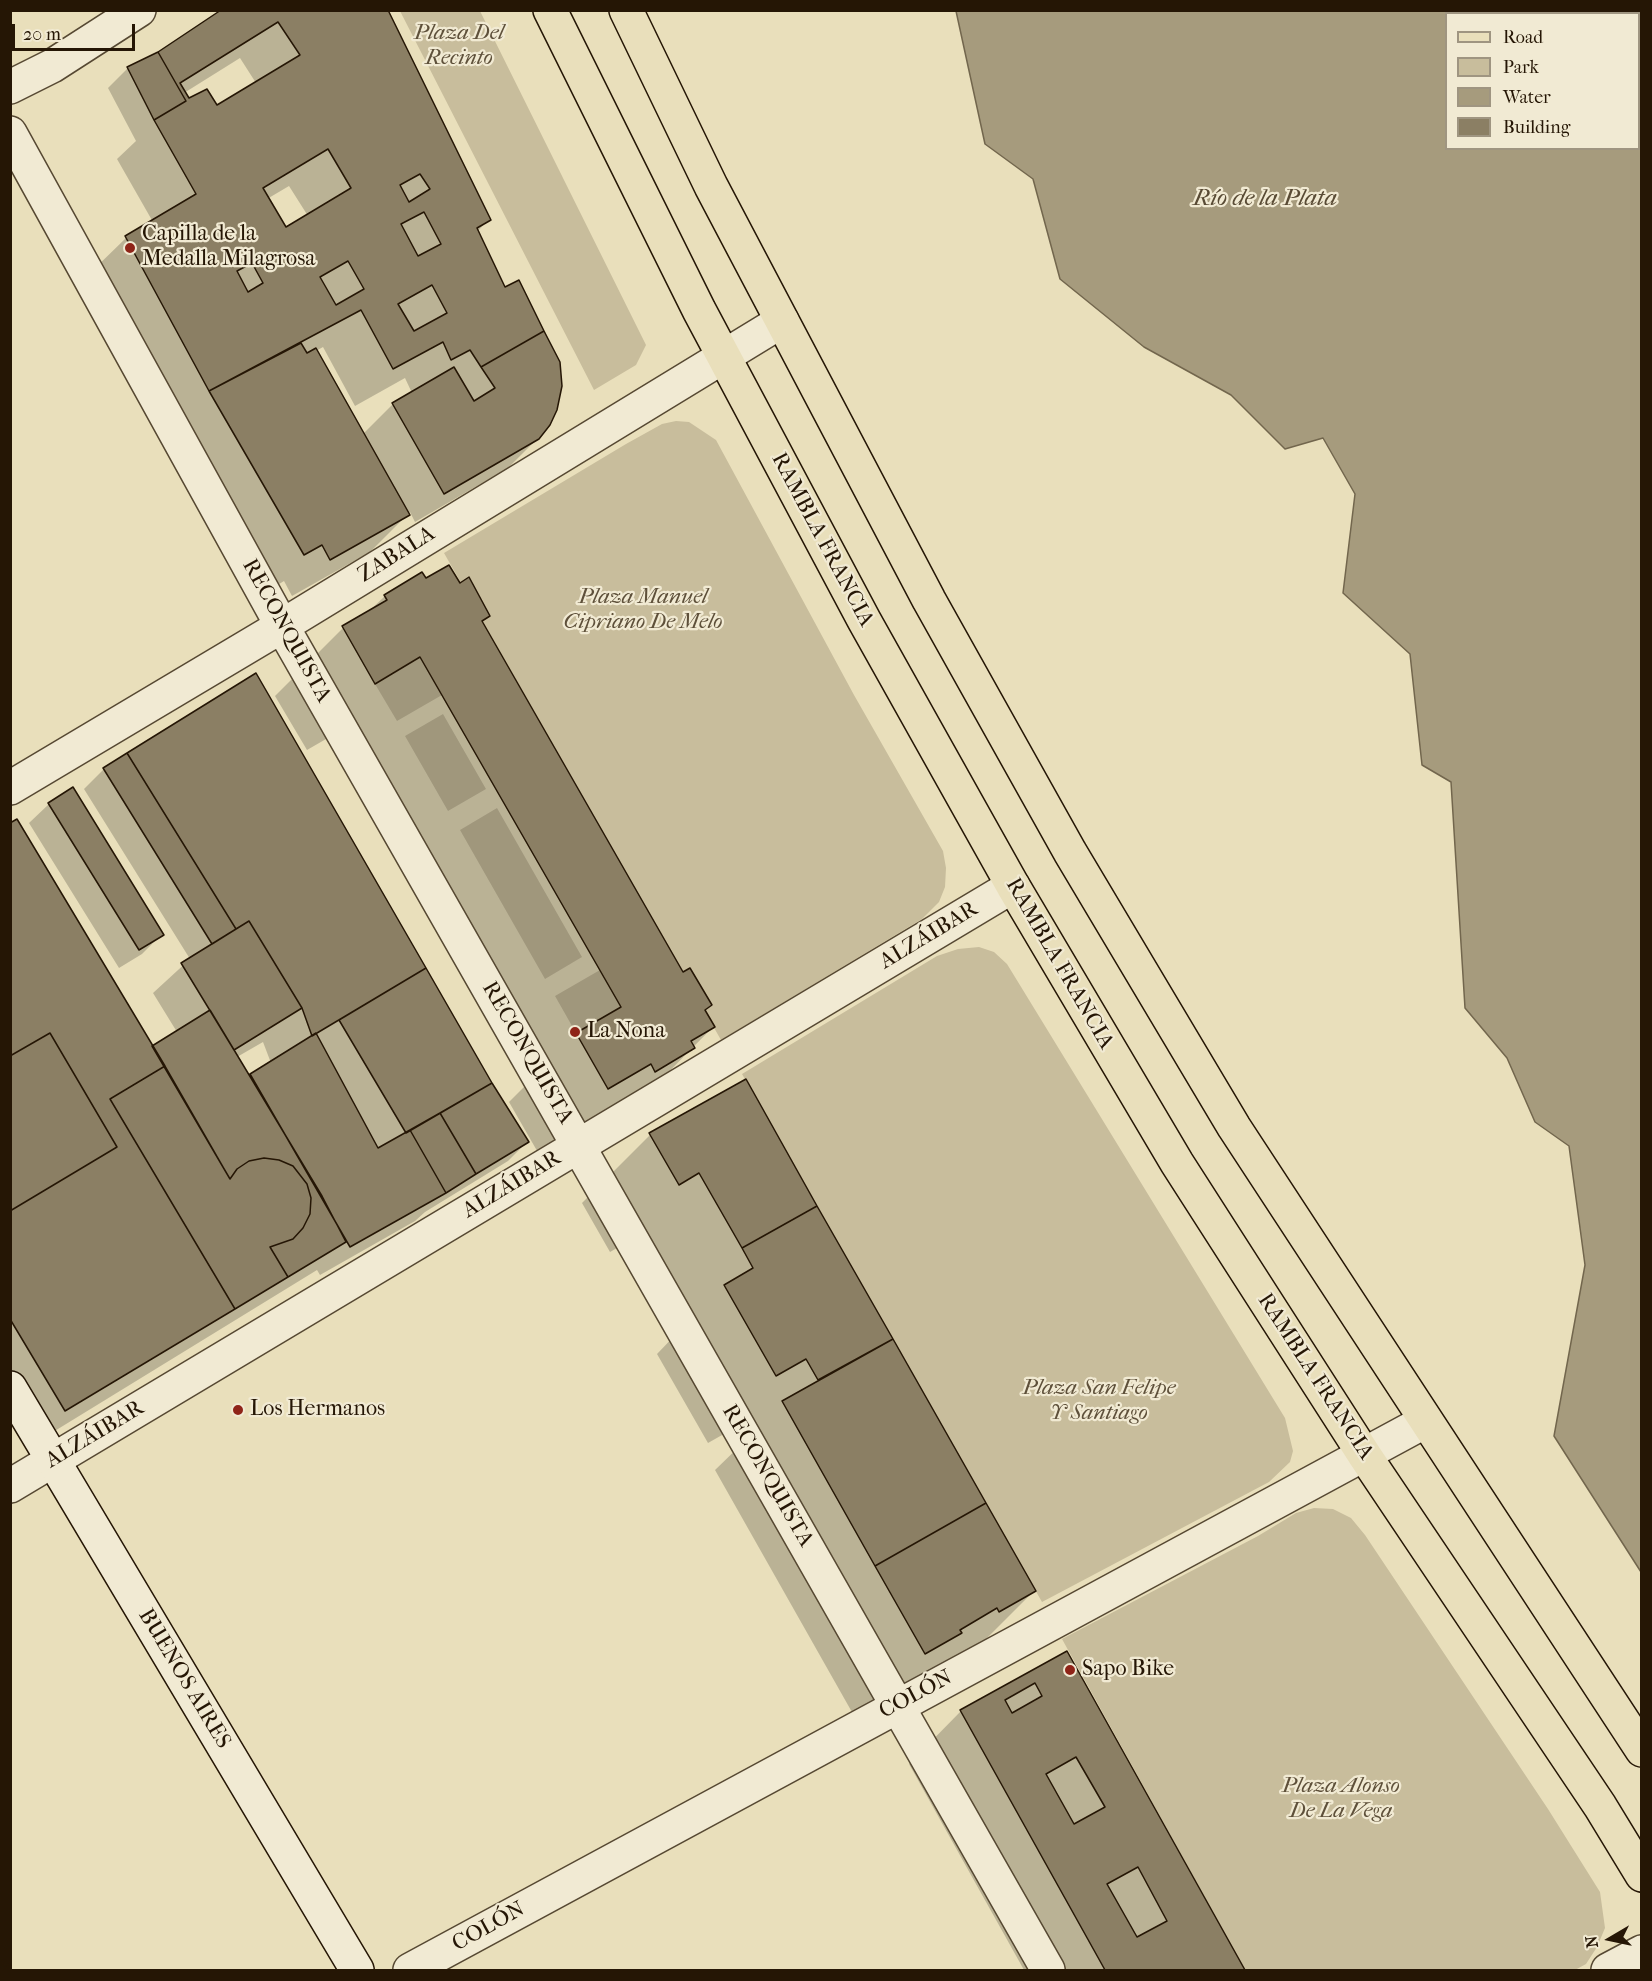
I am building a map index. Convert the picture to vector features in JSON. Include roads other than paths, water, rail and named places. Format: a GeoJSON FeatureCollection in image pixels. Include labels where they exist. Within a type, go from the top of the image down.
{"type":"FeatureCollection","features":[{"type":"Feature","properties":{"kind":"main road","name":"RAMBLA FRANCIA"},"geometry":{"type":"LineString","coordinates":[[550,10],[724,355],[864,620],[1013,886],[1177,1163],[1365,1456],[1600,1806],[1641,1875]]}},
{"type":"Feature","properties":{"kind":"main road"},"geometry":{"type":"LineString","coordinates":[[626,10],[711,186],[929,600],[1070,852],[1234,1127],[1424,1422],[1641,1750]]}},
{"type":"Feature","properties":{"kind":"street"},"geometry":{"type":"LineString","coordinates":[[10,87],[52,66],[139,10]]}},
{"type":"Feature","properties":{"kind":"street","name":"RECONQUISTA"},"geometry":{"type":"LineString","coordinates":[[10,133],[282,626],[1048,1971]]}},
{"type":"Feature","properties":{"kind":"street","name":"ZABALA"},"geometry":{"type":"LineString","coordinates":[[10,788],[282,626],[782,321]]}},
{"type":"Feature","properties":{"kind":"street","name":"ALZÁIBAR"},"geometry":{"type":"LineString","coordinates":[[10,1486],[1013,886]]}},
{"type":"Feature","properties":{"kind":"street","name":"BUENOS AIRES"},"geometry":{"type":"LineString","coordinates":[[10,1388],[357,1971]]}},
{"type":"Feature","properties":{"kind":"street","name":"COLÓN"},"geometry":{"type":"LineString","coordinates":[[410,1971],[897,1705],[1365,1456],[1424,1422]]}},
{"type":"Feature","properties":{"kind":"street"},"geometry":{"type":"LineString","coordinates":[[1608,1971],[1641,1952]]}},
{"type":"Feature","properties":{"kind":"water","name":"Río de la Plata"},"geometry":{"type":"Polygon","coordinates":[[[956,11],[1641,11],[1641,1572],[1554,1436],[1585,1265],[1569,1146],[1535,1122],[1507,1058],[1465,1008],[1451,782],[1422,765],[1410,654],[1343,593],[1355,494],[1323,438],[1285,449],[1231,395],[1144,347],[1060,279],[1033,179],[985,144],[956,11]]]}},
{"type":"Feature","properties":{"kind":"place","name":"Capilla de la Medalla Milagrosa"},"geometry":{"type":"Point","coordinates":[130,248]}},
{"type":"Feature","properties":{"kind":"place","name":"La Nona"},"geometry":{"type":"Point","coordinates":[575,1032]}},
{"type":"Feature","properties":{"kind":"place","name":"Los Hermanos"},"geometry":{"type":"Point","coordinates":[238,1410]}},
{"type":"Feature","properties":{"kind":"place","name":"Sapo Bike"},"geometry":{"type":"Point","coordinates":[1070,1670]}},
{"type":"Feature","properties":{"kind":"park label","name":"Plaza Del Recinto"},"geometry":{"type":"Point","coordinates":[459,46]}},
{"type":"Feature","properties":{"kind":"park label","name":"Plaza Manuel Cipriano De Melo"},"geometry":{"type":"Point","coordinates":[643,610]}},
{"type":"Feature","properties":{"kind":"park label","name":"Plaza San Felipe Y Santiago"},"geometry":{"type":"Point","coordinates":[1099,1402]}},
{"type":"Feature","properties":{"kind":"park label","name":"Plaza Alonso De La Vega"},"geometry":{"type":"Point","coordinates":[1341,1800]}}]}
